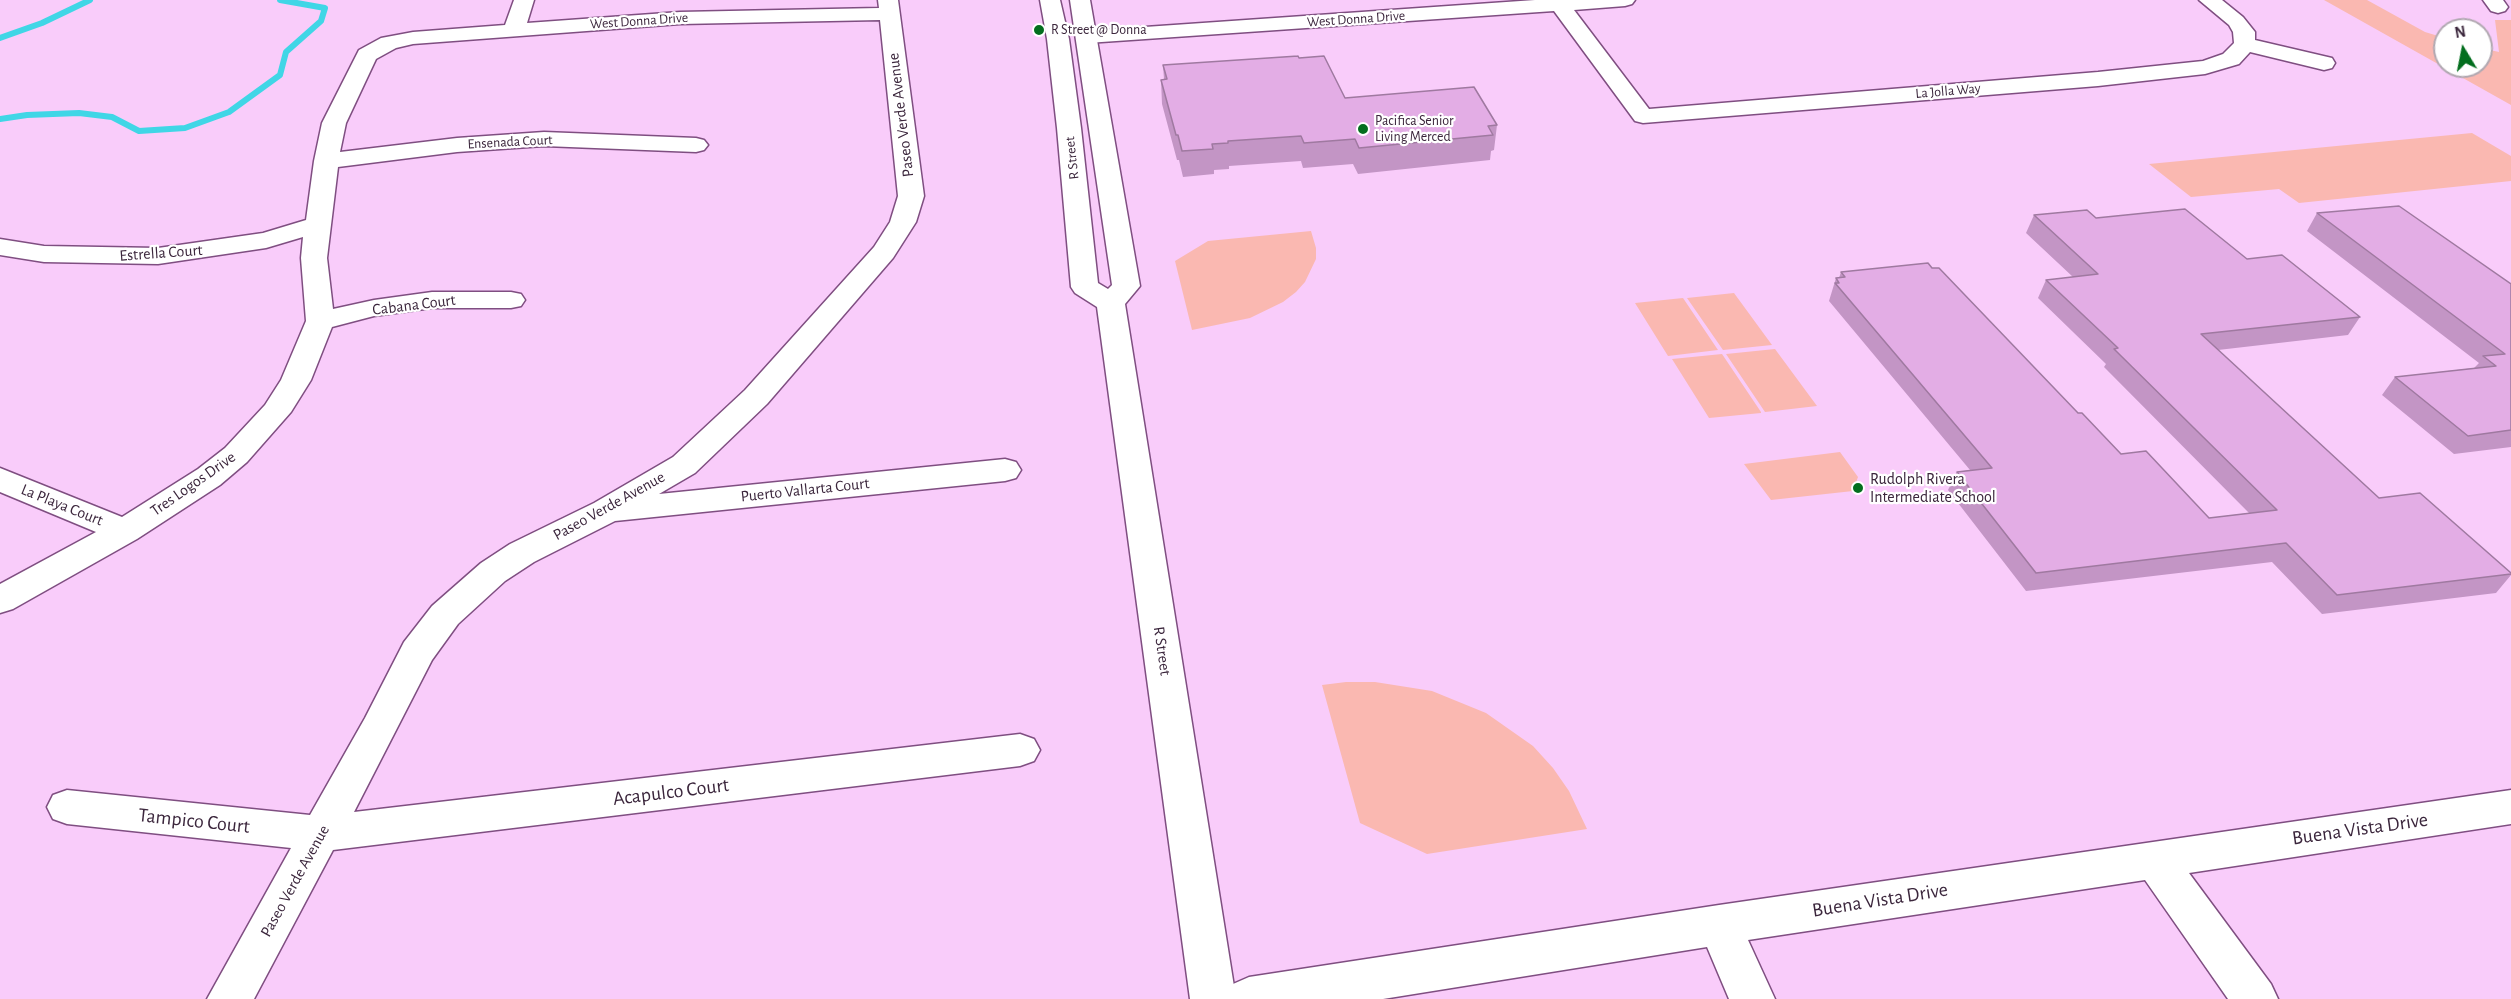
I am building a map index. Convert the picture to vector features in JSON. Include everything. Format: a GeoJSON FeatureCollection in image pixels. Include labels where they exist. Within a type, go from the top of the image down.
{"type":"FeatureCollection","features":[{"type":"Feature","properties":{"kind":"street"},"geometry":{"type":"LineString","coordinates":[[513,30],[524,0]]}},
{"type":"Feature","properties":{"kind":"street","name":"R Street"},"geometry":{"type":"LineString","coordinates":[[1050,0],[1058,39],[1085,286],[1111,303],[1213,999]]}},
{"type":"Feature","properties":{"kind":"street","name":"R Street"},"geometry":{"type":"LineString","coordinates":[[1080,0],[1126,286],[1111,303]]}},
{"type":"Feature","properties":{"kind":"street","name":"West Donna Drive"},"geometry":{"type":"LineString","coordinates":[[1087,38],[1558,2],[1625,0]]}},
{"type":"Feature","properties":{"kind":"street"},"geometry":{"type":"LineString","coordinates":[[2210,0],[2236,21],[2244,32],[2245,44],[2324,63]]}},
{"type":"Feature","properties":{"kind":"street","name":"La Jolla Way"},"geometry":{"type":"LineString","coordinates":[[1558,2],[1643,116],[2086,80],[2205,67],[2231,59],[2245,44]]}},
{"type":"Feature","properties":{"kind":"street","name":"West Donna Drive"},"geometry":{"type":"LineString","coordinates":[[389,42],[413,38],[680,18],[889,7]]}},
{"type":"Feature","properties":{"kind":"street","name":"Paseo Verde Avenue"},"geometry":{"type":"LineString","coordinates":[[230,999],[321,834],[417,652],[446,615],[493,572],[522,553],[606,511],[684,465],[756,397],[884,252],[903,222],[911,196],[889,7]]}},
{"type":"Feature","properties":{"kind":"street","name":"Tres Logos Drive"},"geometry":{"type":"LineString","coordinates":[[0,600],[125,531],[209,477],[237,455],[276,412],[296,380],[320,321],[314,258],[326,161],[334,123],[367,55],[389,42]]}},
{"type":"Feature","properties":{"kind":"street","name":"Ensenada Court"},"geometry":{"type":"LineString","coordinates":[[326,161],[458,145],[544,139],[696,145]]}},
{"type":"Feature","properties":{"kind":"street","name":"Estrella Court"},"geometry":{"type":"LineString","coordinates":[[0,248],[44,254],[158,256],[266,240],[319,224]]}},
{"type":"Feature","properties":{"kind":"street","name":"Cabana Court"},"geometry":{"type":"LineString","coordinates":[[320,321],[374,308],[432,300],[511,300]]}},
{"type":"Feature","properties":{"kind":"street","name":"Puerto Vallarta Court"},"geometry":{"type":"LineString","coordinates":[[606,511],[1005,470]]}},
{"type":"Feature","properties":{"kind":"street","name":"La Playa Court"},"geometry":{"type":"LineString","coordinates":[[0,479],[125,531]]}},
{"type":"Feature","properties":{"kind":"street","name":"Acapulco Court"},"geometry":{"type":"LineString","coordinates":[[321,834],[1020,750]]}},
{"type":"Feature","properties":{"kind":"street","name":"Tampico Court"},"geometry":{"type":"LineString","coordinates":[[67,807],[321,834]]}},
{"type":"Feature","properties":{"kind":"street","name":"Buena Vista Drive"},"geometry":{"type":"LineString","coordinates":[[1249,999],[1719,925],[2511,807]]}},
{"type":"Feature","properties":{"kind":"street"},"geometry":{"type":"LineString","coordinates":[[2154,859],[2255,999]]}},
{"type":"Feature","properties":{"kind":"street"},"geometry":{"type":"LineString","coordinates":[[1719,925],[1752,999]]}},
{"type":"Feature","properties":{"kind":"shaded area"},"geometry":{"type":"Polygon","coordinates":[[[2324,0],[2367,0],[2433,34],[2433,61],[2324,0]]]}},
{"type":"Feature","properties":{"kind":"shaded area"},"geometry":{"type":"Polygon","coordinates":[[[2495,20],[2511,20],[2511,105],[2463,78],[2493,78],[2493,51],[2499,52],[2495,20]]]}},
{"type":"Feature","properties":{"kind":"shaded area"},"geometry":{"type":"Polygon","coordinates":[[[2472,133],[2511,156],[2511,181],[2299,203],[2279,189],[2191,197],[2149,164],[2472,133]]]}},
{"type":"Feature","properties":{"kind":"shaded area"},"geometry":{"type":"Polygon","coordinates":[[[1311,231],[1316,248],[1316,259],[1305,282],[1296,292],[1283,302],[1250,318],[1192,330],[1175,261],[1208,241],[1311,231]]]}},
{"type":"Feature","properties":{"kind":"shaded area"},"geometry":{"type":"Polygon","coordinates":[[[1734,293],[1772,345],[1723,350],[1687,298],[1734,293]]]}},
{"type":"Feature","properties":{"kind":"shaded area"},"geometry":{"type":"Polygon","coordinates":[[[1683,298],[1718,350],[1668,356],[1635,303],[1683,298]]]}},
{"type":"Feature","properties":{"kind":"shaded area"},"geometry":{"type":"Polygon","coordinates":[[[1775,349],[1817,406],[1765,412],[1726,354],[1775,349]]]}},
{"type":"Feature","properties":{"kind":"shaded area"},"geometry":{"type":"Polygon","coordinates":[[[1722,354],[1761,413],[1709,418],[1672,359],[1722,354]]]}},
{"type":"Feature","properties":{"kind":"shaded area"},"geometry":{"type":"Polygon","coordinates":[[[1840,452],[1858,477],[1853,491],[1771,500],[1744,464],[1840,452]]]}},
{"type":"Feature","properties":{"kind":"shaded area"},"geometry":{"type":"Polygon","coordinates":[[[1375,682],[1432,691],[1486,713],[1533,746],[1553,768],[1569,791],[1587,829],[1427,854],[1360,823],[1322,685],[1375,682]]]}},
{"type":"Feature","properties":{"kind":"building"},"geometry":{"type":"Polygon","coordinates":[[[1298,56],[1299,58],[1324,56],[1345,98],[1474,87],[1497,125],[1488,126],[1493,135],[1359,148],[1355,139],[1304,143],[1301,136],[1228,141],[1228,143],[1212,144],[1213,149],[1182,151],[1161,80],[1167,79],[1163,65],[1298,56]]]}},
{"type":"Feature","properties":{"kind":"building"},"geometry":{"type":"Polygon","coordinates":[[[2399,206],[2511,284],[2511,430],[2468,436],[2395,377],[2496,366],[2483,356],[2505,354],[2317,213],[2399,206]]]}},
{"type":"Feature","properties":{"kind":"building"},"geometry":{"type":"Polygon","coordinates":[[[2185,209],[2247,259],[2282,255],[2360,317],[2201,334],[2379,498],[2420,493],[2511,574],[2337,595],[2286,543],[2036,573],[1957,472],[1992,468],[1835,283],[1839,283],[1836,278],[1845,277],[1841,272],[1928,263],[1932,268],[1939,268],[2078,413],[2082,413],[2121,454],[2146,451],[2209,518],[2277,510],[2114,349],[2118,348],[2046,280],[2098,274],[2034,215],[2087,210],[2096,218],[2185,209]]]}},
{"type":"Feature","properties":{"kind":"waterway"},"geometry":{"type":"LineString","coordinates":[[0,38],[42,23],[90,0]]}},
{"type":"Feature","properties":{"kind":"waterway"},"geometry":{"type":"LineString","coordinates":[[0,119],[27,115],[79,113],[112,117],[139,131],[185,128],[229,112],[280,75],[286,52],[321,21],[325,8],[280,0]]}},
{"type":"Feature","properties":{"kind":"place","name":"R Street @ Donna"},"geometry":{"type":"Point","coordinates":[1039,30]}},
{"type":"Feature","properties":{"kind":"place","name":"Pacifica Senior Living Merced"},"geometry":{"type":"Point","coordinates":[1363,129]}},
{"type":"Feature","properties":{"kind":"place","name":"Rudolph Rivera Intermediate School"},"geometry":{"type":"Point","coordinates":[1858,488]}}]}
